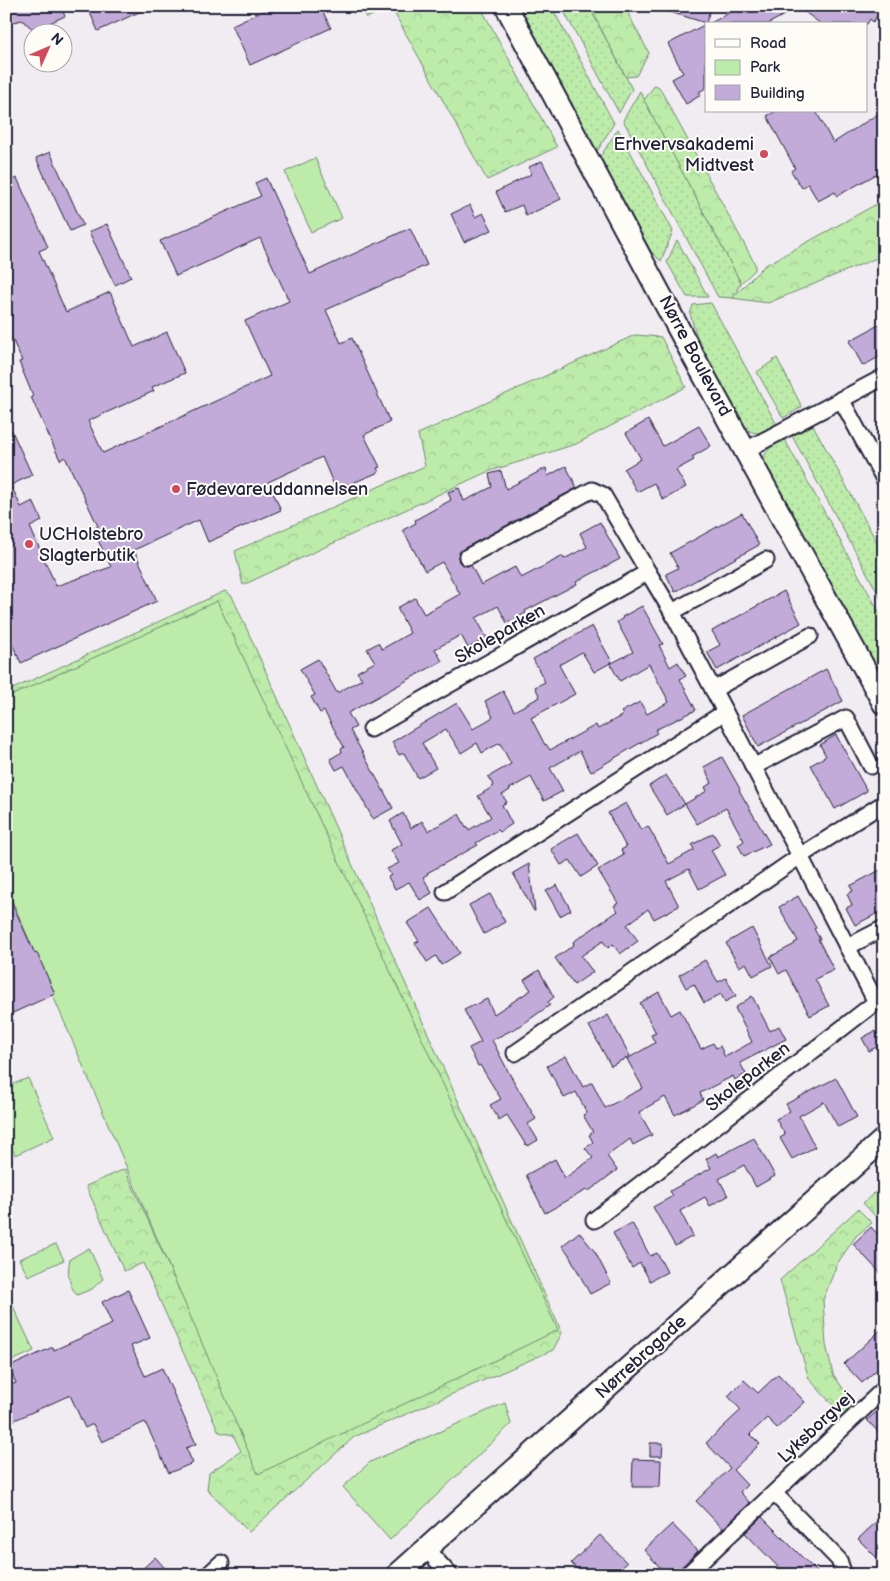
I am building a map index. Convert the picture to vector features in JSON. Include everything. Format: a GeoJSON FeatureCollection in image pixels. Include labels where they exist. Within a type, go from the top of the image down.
{"type":"FeatureCollection","features":[{"type":"Feature","properties":{"kind":"street","name":"Nørre Boulevard"},"geometry":{"type":"LineString","coordinates":[[506,6],[691,352],[884,704]]}},
{"type":"Feature","properties":{"kind":"street"},"geometry":{"type":"LineString","coordinates":[[746,450],[884,377]]}},
{"type":"Feature","properties":{"kind":"street"},"geometry":{"type":"LineString","coordinates":[[842,399],[884,479]]}},
{"type":"Feature","properties":{"kind":"street","name":"Skoleparken"},"geometry":{"type":"LineString","coordinates":[[467,557],[592,490],[603,495],[672,612],[876,1002],[594,1220]]}},
{"type":"Feature","properties":{"kind":"street"},"geometry":{"type":"LineString","coordinates":[[672,612],[766,560]]}},
{"type":"Feature","properties":{"kind":"street","name":"Skoleparken"},"geometry":{"type":"LineString","coordinates":[[371,729],[648,572]]}},
{"type":"Feature","properties":{"kind":"street"},"geometry":{"type":"LineString","coordinates":[[713,690],[810,636]]}},
{"type":"Feature","properties":{"kind":"street"},"geometry":{"type":"LineString","coordinates":[[445,892],[725,712]]}},
{"type":"Feature","properties":{"kind":"street"},"geometry":{"type":"LineString","coordinates":[[753,767],[846,718],[871,766]]}},
{"type":"Feature","properties":{"kind":"street"},"geometry":{"type":"LineString","coordinates":[[515,1053],[800,856],[884,802]]}},
{"type":"Feature","properties":{"kind":"street"},"geometry":{"type":"LineString","coordinates":[[847,947],[884,928]]}},
{"type":"Feature","properties":{"kind":"street","name":"Nørrebrogade"},"geometry":{"type":"LineString","coordinates":[[398,1575],[884,1139]]}},
{"type":"Feature","properties":{"kind":"street","name":"Lyksborgvej"},"geometry":{"type":"LineString","coordinates":[[687,1575],[884,1389]]}},
{"type":"Feature","properties":{"kind":"street"},"geometry":{"type":"LineString","coordinates":[[774,1493],[839,1560],[844,1575]]}},
{"type":"Feature","properties":{"kind":"street"},"geometry":{"type":"LineString","coordinates":[[426,1549],[450,1575]]}},
{"type":"Feature","properties":{"kind":"street"},"geometry":{"type":"LineString","coordinates":[[208,1575],[221,1563]]}},
{"type":"Feature","properties":{"kind":"green space"},"geometry":{"type":"Polygon","coordinates":[[[361,6],[480,6],[557,147],[487,180],[391,7],[366,18],[361,6]]]}},
{"type":"Feature","properties":{"kind":"green space"},"geometry":{"type":"Polygon","coordinates":[[[515,6],[551,6],[614,123],[598,150],[593,150],[515,6]]]}},
{"type":"Feature","properties":{"kind":"green space"},"geometry":{"type":"Polygon","coordinates":[[[561,6],[589,6],[632,89],[619,113],[561,6]]]}},
{"type":"Feature","properties":{"kind":"green space"},"geometry":{"type":"Polygon","coordinates":[[[589,6],[624,6],[649,53],[636,76],[626,77],[589,6]]]}},
{"type":"Feature","properties":{"kind":"green space"},"geometry":{"type":"Polygon","coordinates":[[[655,85],[659,87],[755,264],[755,270],[741,283],[644,100],[655,85]]]}},
{"type":"Feature","properties":{"kind":"green space"},"geometry":{"type":"Polygon","coordinates":[[[640,91],[741,283],[732,298],[718,297],[623,120],[640,91]]]}},
{"type":"Feature","properties":{"kind":"green space"},"geometry":{"type":"Polygon","coordinates":[[[618,129],[673,231],[661,261],[651,252],[600,157],[618,129]]]}},
{"type":"Feature","properties":{"kind":"green space"},"geometry":{"type":"Polygon","coordinates":[[[315,158],[342,218],[311,232],[285,172],[315,158]]]}},
{"type":"Feature","properties":{"kind":"green space"},"geometry":{"type":"Polygon","coordinates":[[[884,200],[884,255],[768,303],[732,298],[764,266],[884,200]]]}},
{"type":"Feature","properties":{"kind":"green space"},"geometry":{"type":"Polygon","coordinates":[[[677,240],[708,297],[687,297],[667,262],[677,240]]]}},
{"type":"Feature","properties":{"kind":"green space"},"geometry":{"type":"Polygon","coordinates":[[[711,303],[777,425],[765,431],[757,433],[745,428],[701,350],[690,314],[693,305],[711,303]]]}},
{"type":"Feature","properties":{"kind":"green space"},"geometry":{"type":"Polygon","coordinates":[[[635,335],[661,337],[686,387],[576,444],[487,472],[243,585],[235,551],[425,466],[418,434],[635,335]]]}},
{"type":"Feature","properties":{"kind":"green space"},"geometry":{"type":"Polygon","coordinates":[[[777,358],[802,407],[783,418],[757,372],[777,358]]]}},
{"type":"Feature","properties":{"kind":"green space"},"geometry":{"type":"Polygon","coordinates":[[[813,425],[884,555],[884,604],[792,436],[813,425]]]}},
{"type":"Feature","properties":{"kind":"green space"},"geometry":{"type":"Polygon","coordinates":[[[785,440],[884,621],[884,689],[764,467],[765,456],[769,449],[785,440]]]}},
{"type":"Feature","properties":{"kind":"green space"},"geometry":{"type":"Polygon","coordinates":[[[225,591],[232,596],[562,1333],[553,1350],[354,1437],[249,1532],[207,1489],[209,1473],[241,1451],[233,1435],[219,1432],[143,1263],[124,1271],[86,1186],[125,1169],[258,1465],[6,722],[6,692],[225,591]]]}},
{"type":"Feature","properties":{"kind":"green space"},"geometry":{"type":"Polygon","coordinates":[[[217,601],[558,1330],[258,1474],[6,886],[6,698],[217,601]]]}},
{"type":"Feature","properties":{"kind":"green space"},"geometry":{"type":"Polygon","coordinates":[[[28,1078],[54,1137],[15,1155],[6,1136],[6,1087],[28,1078]]]}},
{"type":"Feature","properties":{"kind":"green space"},"geometry":{"type":"Polygon","coordinates":[[[884,1184],[884,1216],[879,1220],[863,1203],[884,1184]]]}},
{"type":"Feature","properties":{"kind":"green space"},"geometry":{"type":"Polygon","coordinates":[[[858,1209],[872,1223],[856,1236],[837,1264],[823,1300],[826,1345],[833,1374],[853,1403],[843,1416],[809,1379],[780,1280],[858,1209]]]}},
{"type":"Feature","properties":{"kind":"green space"},"geometry":{"type":"Polygon","coordinates":[[[56,1244],[64,1260],[28,1276],[19,1259],[56,1244]]]}},
{"type":"Feature","properties":{"kind":"green space"},"geometry":{"type":"Polygon","coordinates":[[[89,1248],[103,1279],[92,1289],[77,1295],[69,1278],[70,1259],[89,1248]]]}},
{"type":"Feature","properties":{"kind":"green space"},"geometry":{"type":"Polygon","coordinates":[[[6,1291],[34,1351],[7,1363],[6,1362],[6,1291]]]}},
{"type":"Feature","properties":{"kind":"green space"},"geometry":{"type":"Polygon","coordinates":[[[505,1403],[511,1424],[390,1540],[343,1487],[370,1462],[505,1403]]]}},
{"type":"Feature","properties":{"kind":"building"},"geometry":{"type":"Polygon","coordinates":[[[6,6],[60,6],[65,16],[52,22],[6,21],[6,6]]]}},
{"type":"Feature","properties":{"kind":"building"},"geometry":{"type":"Polygon","coordinates":[[[87,6],[152,6],[98,31],[87,6]]]}},
{"type":"Feature","properties":{"kind":"building"},"geometry":{"type":"Polygon","coordinates":[[[273,6],[320,6],[331,28],[250,65],[232,25],[273,6]]]}},
{"type":"Feature","properties":{"kind":"building"},"geometry":{"type":"Polygon","coordinates":[[[660,6],[711,6],[705,23],[660,9],[660,6]]]}},
{"type":"Feature","properties":{"kind":"building"},"geometry":{"type":"Polygon","coordinates":[[[741,6],[883,6],[873,22],[870,19],[868,22],[818,22],[798,7],[772,22],[713,22],[741,6]]]}},
{"type":"Feature","properties":{"kind":"building"},"geometry":{"type":"Polygon","coordinates":[[[705,25],[705,89],[699,92],[701,95],[686,104],[672,79],[683,73],[668,44],[705,25]]]}},
{"type":"Feature","properties":{"kind":"building"},"geometry":{"type":"Polygon","coordinates":[[[884,110],[884,170],[837,196],[835,192],[818,201],[808,184],[802,188],[791,171],[795,168],[767,116],[774,112],[817,112],[833,143],[884,110]]]}},
{"type":"Feature","properties":{"kind":"building"},"geometry":{"type":"Polygon","coordinates":[[[50,152],[83,225],[70,231],[36,158],[50,152]]]}},
{"type":"Feature","properties":{"kind":"building"},"geometry":{"type":"Polygon","coordinates":[[[542,161],[561,199],[526,216],[522,205],[505,212],[496,192],[531,174],[529,167],[542,161]]]}},
{"type":"Feature","properties":{"kind":"building"},"geometry":{"type":"Polygon","coordinates":[[[17,178],[48,247],[39,251],[66,312],[110,292],[134,347],[167,332],[185,373],[152,387],[154,391],[88,421],[103,453],[270,376],[245,321],[289,301],[260,238],[176,276],[160,241],[261,196],[255,183],[266,178],[310,274],[410,228],[427,265],[326,310],[341,343],[352,338],[390,422],[364,435],[380,467],[377,468],[379,472],[336,490],[322,457],[268,482],[281,510],[208,542],[199,520],[134,550],[157,601],[21,663],[6,631],[6,418],[32,475],[11,485],[21,507],[33,501],[42,521],[30,527],[56,586],[111,567],[93,530],[98,526],[65,457],[60,460],[31,397],[33,396],[19,362],[22,361],[6,325],[6,183],[17,178]]]}},
{"type":"Feature","properties":{"kind":"building"},"geometry":{"type":"Polygon","coordinates":[[[470,205],[475,217],[483,213],[492,230],[464,242],[451,214],[470,205]]]}},
{"type":"Feature","properties":{"kind":"building"},"geometry":{"type":"Polygon","coordinates":[[[107,224],[131,277],[115,285],[89,232],[107,224]]]}},
{"type":"Feature","properties":{"kind":"building"},"geometry":{"type":"Polygon","coordinates":[[[884,322],[884,354],[863,366],[849,341],[884,322]]]}},
{"type":"Feature","properties":{"kind":"building"},"geometry":{"type":"Polygon","coordinates":[[[648,420],[663,446],[699,426],[711,446],[692,457],[694,460],[676,470],[686,487],[663,500],[654,483],[637,492],[624,469],[641,459],[626,433],[648,420]]]}},
{"type":"Feature","properties":{"kind":"building"},"geometry":{"type":"Polygon","coordinates":[[[566,466],[577,488],[463,549],[458,556],[459,562],[466,566],[471,565],[481,585],[515,567],[521,578],[563,556],[564,559],[587,547],[580,533],[600,522],[620,559],[576,582],[577,584],[525,611],[526,613],[507,623],[498,606],[476,618],[487,638],[468,648],[461,635],[435,649],[442,661],[348,713],[356,727],[350,730],[393,808],[373,819],[344,766],[336,770],[330,759],[342,752],[341,749],[344,747],[324,711],[320,713],[311,697],[315,695],[300,669],[318,659],[337,693],[362,679],[357,672],[375,662],[367,649],[378,643],[382,649],[410,633],[397,608],[415,598],[424,614],[460,594],[442,562],[425,571],[403,530],[416,523],[415,520],[451,500],[448,492],[459,488],[464,501],[492,487],[489,474],[501,471],[506,489],[546,468],[548,476],[566,466]]]}},
{"type":"Feature","properties":{"kind":"building"},"geometry":{"type":"Polygon","coordinates":[[[742,513],[759,545],[675,592],[666,574],[678,568],[670,553],[742,513]]]}},
{"type":"Feature","properties":{"kind":"building"},"geometry":{"type":"Polygon","coordinates":[[[784,591],[801,623],[717,670],[707,652],[720,645],[712,631],[784,591]]]}},
{"type":"Feature","properties":{"kind":"building"},"geometry":{"type":"Polygon","coordinates":[[[642,606],[663,644],[659,645],[670,667],[678,662],[686,676],[680,679],[696,710],[655,730],[657,733],[591,772],[580,751],[550,768],[563,791],[544,801],[531,777],[509,789],[502,795],[507,802],[502,805],[512,824],[500,832],[498,830],[476,843],[478,845],[427,873],[423,877],[432,893],[420,900],[409,882],[395,889],[388,877],[391,875],[387,869],[399,863],[391,850],[402,844],[390,821],[403,813],[411,828],[422,821],[428,831],[459,814],[469,830],[491,817],[478,796],[494,786],[488,777],[511,764],[500,743],[482,753],[477,743],[461,753],[446,729],[422,743],[436,768],[418,778],[404,753],[399,755],[392,742],[457,703],[473,729],[493,717],[485,701],[503,691],[514,711],[540,697],[535,687],[545,682],[533,659],[592,626],[612,662],[594,672],[582,652],[559,665],[575,694],[531,718],[545,745],[550,750],[596,725],[598,729],[623,715],[621,712],[640,702],[647,714],[669,702],[649,664],[620,681],[610,664],[633,652],[617,622],[622,617],[642,606]]]}},
{"type":"Feature","properties":{"kind":"building"},"geometry":{"type":"Polygon","coordinates":[[[826,669],[843,701],[758,747],[742,715],[826,669]]]}},
{"type":"Feature","properties":{"kind":"building"},"geometry":{"type":"Polygon","coordinates":[[[836,735],[867,791],[835,809],[811,765],[826,756],[820,745],[836,735]]]}},
{"type":"Feature","properties":{"kind":"building"},"geometry":{"type":"Polygon","coordinates":[[[722,757],[770,844],[744,856],[738,845],[744,841],[726,808],[697,824],[685,804],[707,791],[705,787],[712,783],[704,767],[722,757]]]}},
{"type":"Feature","properties":{"kind":"building"},"geometry":{"type":"Polygon","coordinates":[[[666,775],[685,804],[667,815],[649,786],[666,775]]]}},
{"type":"Feature","properties":{"kind":"building"},"geometry":{"type":"Polygon","coordinates":[[[626,803],[641,830],[648,826],[669,864],[694,850],[692,845],[713,833],[720,845],[711,850],[725,875],[699,889],[689,869],[666,881],[679,906],[654,919],[648,909],[627,925],[638,941],[620,954],[613,944],[608,948],[603,941],[581,956],[593,972],[574,985],[555,958],[574,945],[573,942],[618,911],[614,906],[618,903],[598,870],[624,855],[621,850],[626,847],[608,813],[626,803]]]}},
{"type":"Feature","properties":{"kind":"building"},"geometry":{"type":"Polygon","coordinates":[[[578,833],[598,866],[581,877],[570,860],[561,865],[551,849],[578,833]]]}},
{"type":"Feature","properties":{"kind":"building"},"geometry":{"type":"Polygon","coordinates":[[[529,864],[535,911],[513,873],[529,864]]]}},
{"type":"Feature","properties":{"kind":"building"},"geometry":{"type":"Polygon","coordinates":[[[884,868],[884,910],[855,925],[846,908],[852,905],[847,894],[853,891],[850,886],[884,868]]]}},
{"type":"Feature","properties":{"kind":"building"},"geometry":{"type":"Polygon","coordinates":[[[557,885],[571,910],[560,916],[546,891],[557,885]]]}},
{"type":"Feature","properties":{"kind":"building"},"geometry":{"type":"Polygon","coordinates":[[[6,890],[55,994],[6,1016],[6,890]]]}},
{"type":"Feature","properties":{"kind":"building"},"geometry":{"type":"Polygon","coordinates":[[[490,894],[505,922],[484,934],[469,905],[490,894]]]}},
{"type":"Feature","properties":{"kind":"building"},"geometry":{"type":"Polygon","coordinates":[[[798,896],[816,928],[814,929],[820,939],[818,939],[834,970],[815,979],[829,1006],[810,1016],[786,970],[779,974],[770,957],[798,941],[779,907],[798,896]]]}},
{"type":"Feature","properties":{"kind":"building"},"geometry":{"type":"Polygon","coordinates":[[[431,908],[460,953],[441,965],[436,956],[427,962],[415,943],[419,941],[407,923],[431,908]]]}},
{"type":"Feature","properties":{"kind":"building"},"geometry":{"type":"Polygon","coordinates":[[[752,928],[772,966],[753,976],[746,963],[739,967],[726,943],[752,928]]]}},
{"type":"Feature","properties":{"kind":"building"},"geometry":{"type":"Polygon","coordinates":[[[705,960],[718,982],[726,978],[736,996],[725,1002],[721,994],[704,1003],[694,984],[686,988],[679,975],[705,960]]]}},
{"type":"Feature","properties":{"kind":"building"},"geometry":{"type":"Polygon","coordinates":[[[539,970],[554,997],[548,1002],[550,1005],[520,1026],[492,1040],[536,1119],[528,1124],[538,1140],[528,1146],[507,1115],[499,1120],[490,1105],[501,1099],[480,1065],[478,1066],[469,1048],[481,1042],[464,1010],[487,999],[494,1014],[531,990],[524,980],[539,970]]]}},
{"type":"Feature","properties":{"kind":"building"},"geometry":{"type":"Polygon","coordinates":[[[659,992],[671,1015],[680,1010],[701,1049],[713,1043],[716,1048],[720,1046],[725,1057],[752,1042],[735,1008],[752,996],[770,1031],[779,1026],[786,1039],[740,1063],[746,1074],[735,1080],[733,1076],[700,1093],[703,1100],[675,1115],[665,1097],[639,1112],[652,1135],[633,1145],[630,1139],[607,1156],[617,1170],[589,1191],[588,1189],[545,1213],[526,1175],[555,1159],[565,1178],[593,1158],[585,1148],[593,1142],[589,1135],[593,1132],[583,1115],[587,1113],[576,1092],[564,1098],[547,1066],[566,1056],[583,1087],[592,1082],[605,1108],[643,1088],[627,1059],[655,1043],[651,1035],[656,1033],[640,1003],[659,992]]]}},
{"type":"Feature","properties":{"kind":"building"},"geometry":{"type":"Polygon","coordinates":[[[608,1015],[630,1056],[611,1066],[589,1026],[608,1015]]]}},
{"type":"Feature","properties":{"kind":"building"},"geometry":{"type":"Polygon","coordinates":[[[875,1031],[882,1044],[869,1051],[862,1038],[875,1031]]]}},
{"type":"Feature","properties":{"kind":"building"},"geometry":{"type":"Polygon","coordinates":[[[836,1078],[857,1117],[838,1127],[824,1102],[799,1116],[815,1147],[792,1159],[780,1138],[785,1135],[776,1119],[790,1111],[786,1104],[836,1078]]]}},
{"type":"Feature","properties":{"kind":"building"},"geometry":{"type":"Polygon","coordinates":[[[754,1138],[775,1176],[756,1187],[744,1165],[719,1179],[728,1196],[710,1206],[705,1197],[680,1211],[693,1236],[675,1246],[653,1207],[673,1196],[670,1191],[711,1168],[706,1159],[716,1153],[718,1157],[754,1138]]]}},
{"type":"Feature","properties":{"kind":"building"},"geometry":{"type":"Polygon","coordinates":[[[632,1223],[650,1256],[657,1253],[667,1272],[650,1281],[640,1263],[632,1268],[613,1233],[632,1223]]]}},
{"type":"Feature","properties":{"kind":"building"},"geometry":{"type":"Polygon","coordinates":[[[871,1227],[884,1241],[884,1277],[853,1244],[871,1227]]]}},
{"type":"Feature","properties":{"kind":"building"},"geometry":{"type":"Polygon","coordinates":[[[579,1232],[595,1252],[611,1283],[590,1294],[568,1253],[562,1246],[579,1232]]]}},
{"type":"Feature","properties":{"kind":"building"},"geometry":{"type":"Polygon","coordinates":[[[128,1290],[150,1338],[131,1346],[145,1376],[162,1368],[196,1444],[186,1448],[193,1463],[169,1473],[145,1422],[102,1442],[93,1424],[85,1428],[70,1395],[6,1424],[6,1387],[16,1383],[9,1367],[53,1347],[54,1350],[112,1324],[102,1302],[128,1290]]]}},
{"type":"Feature","properties":{"kind":"building"},"geometry":{"type":"Polygon","coordinates":[[[884,1327],[884,1363],[862,1383],[844,1364],[884,1327]]]}},
{"type":"Feature","properties":{"kind":"building"},"geometry":{"type":"Polygon","coordinates":[[[778,1374],[805,1402],[777,1428],[767,1418],[750,1434],[760,1444],[733,1470],[747,1485],[740,1492],[750,1503],[723,1529],[696,1501],[730,1468],[706,1443],[741,1410],[728,1396],[744,1380],[758,1393],[778,1374]]]}},
{"type":"Feature","properties":{"kind":"building"},"geometry":{"type":"Polygon","coordinates":[[[884,1405],[884,1438],[867,1420],[884,1405]]]}},
{"type":"Feature","properties":{"kind":"building"},"geometry":{"type":"Polygon","coordinates":[[[650,1443],[663,1443],[662,1456],[650,1456],[650,1443]]]}},
{"type":"Feature","properties":{"kind":"building"},"geometry":{"type":"Polygon","coordinates":[[[633,1459],[661,1460],[660,1487],[632,1487],[633,1459]]]}},
{"type":"Feature","properties":{"kind":"building"},"geometry":{"type":"Polygon","coordinates":[[[884,1515],[884,1550],[876,1557],[858,1539],[884,1515]]]}},
{"type":"Feature","properties":{"kind":"building"},"geometry":{"type":"Polygon","coordinates":[[[762,1517],[820,1575],[786,1575],[745,1533],[762,1517]]]}},
{"type":"Feature","properties":{"kind":"building"},"geometry":{"type":"Polygon","coordinates":[[[672,1524],[698,1551],[673,1575],[667,1575],[644,1550],[672,1524]]]}},
{"type":"Feature","properties":{"kind":"building"},"geometry":{"type":"Polygon","coordinates":[[[600,1535],[627,1563],[614,1575],[583,1575],[571,1563],[600,1535]]]}},
{"type":"Feature","properties":{"kind":"building"},"geometry":{"type":"Polygon","coordinates":[[[155,1557],[171,1575],[136,1575],[155,1557]]]}},
{"type":"Feature","properties":{"kind":"place","name":"Erhvervsakademi Midtvest"},"geometry":{"type":"Point","coordinates":[764,154]}},
{"type":"Feature","properties":{"kind":"place","name":"Fødevareuddannelsen"},"geometry":{"type":"Point","coordinates":[176,489]}},
{"type":"Feature","properties":{"kind":"place","name":"UCHolstebro Slagterbutik"},"geometry":{"type":"Point","coordinates":[29,544]}}]}
